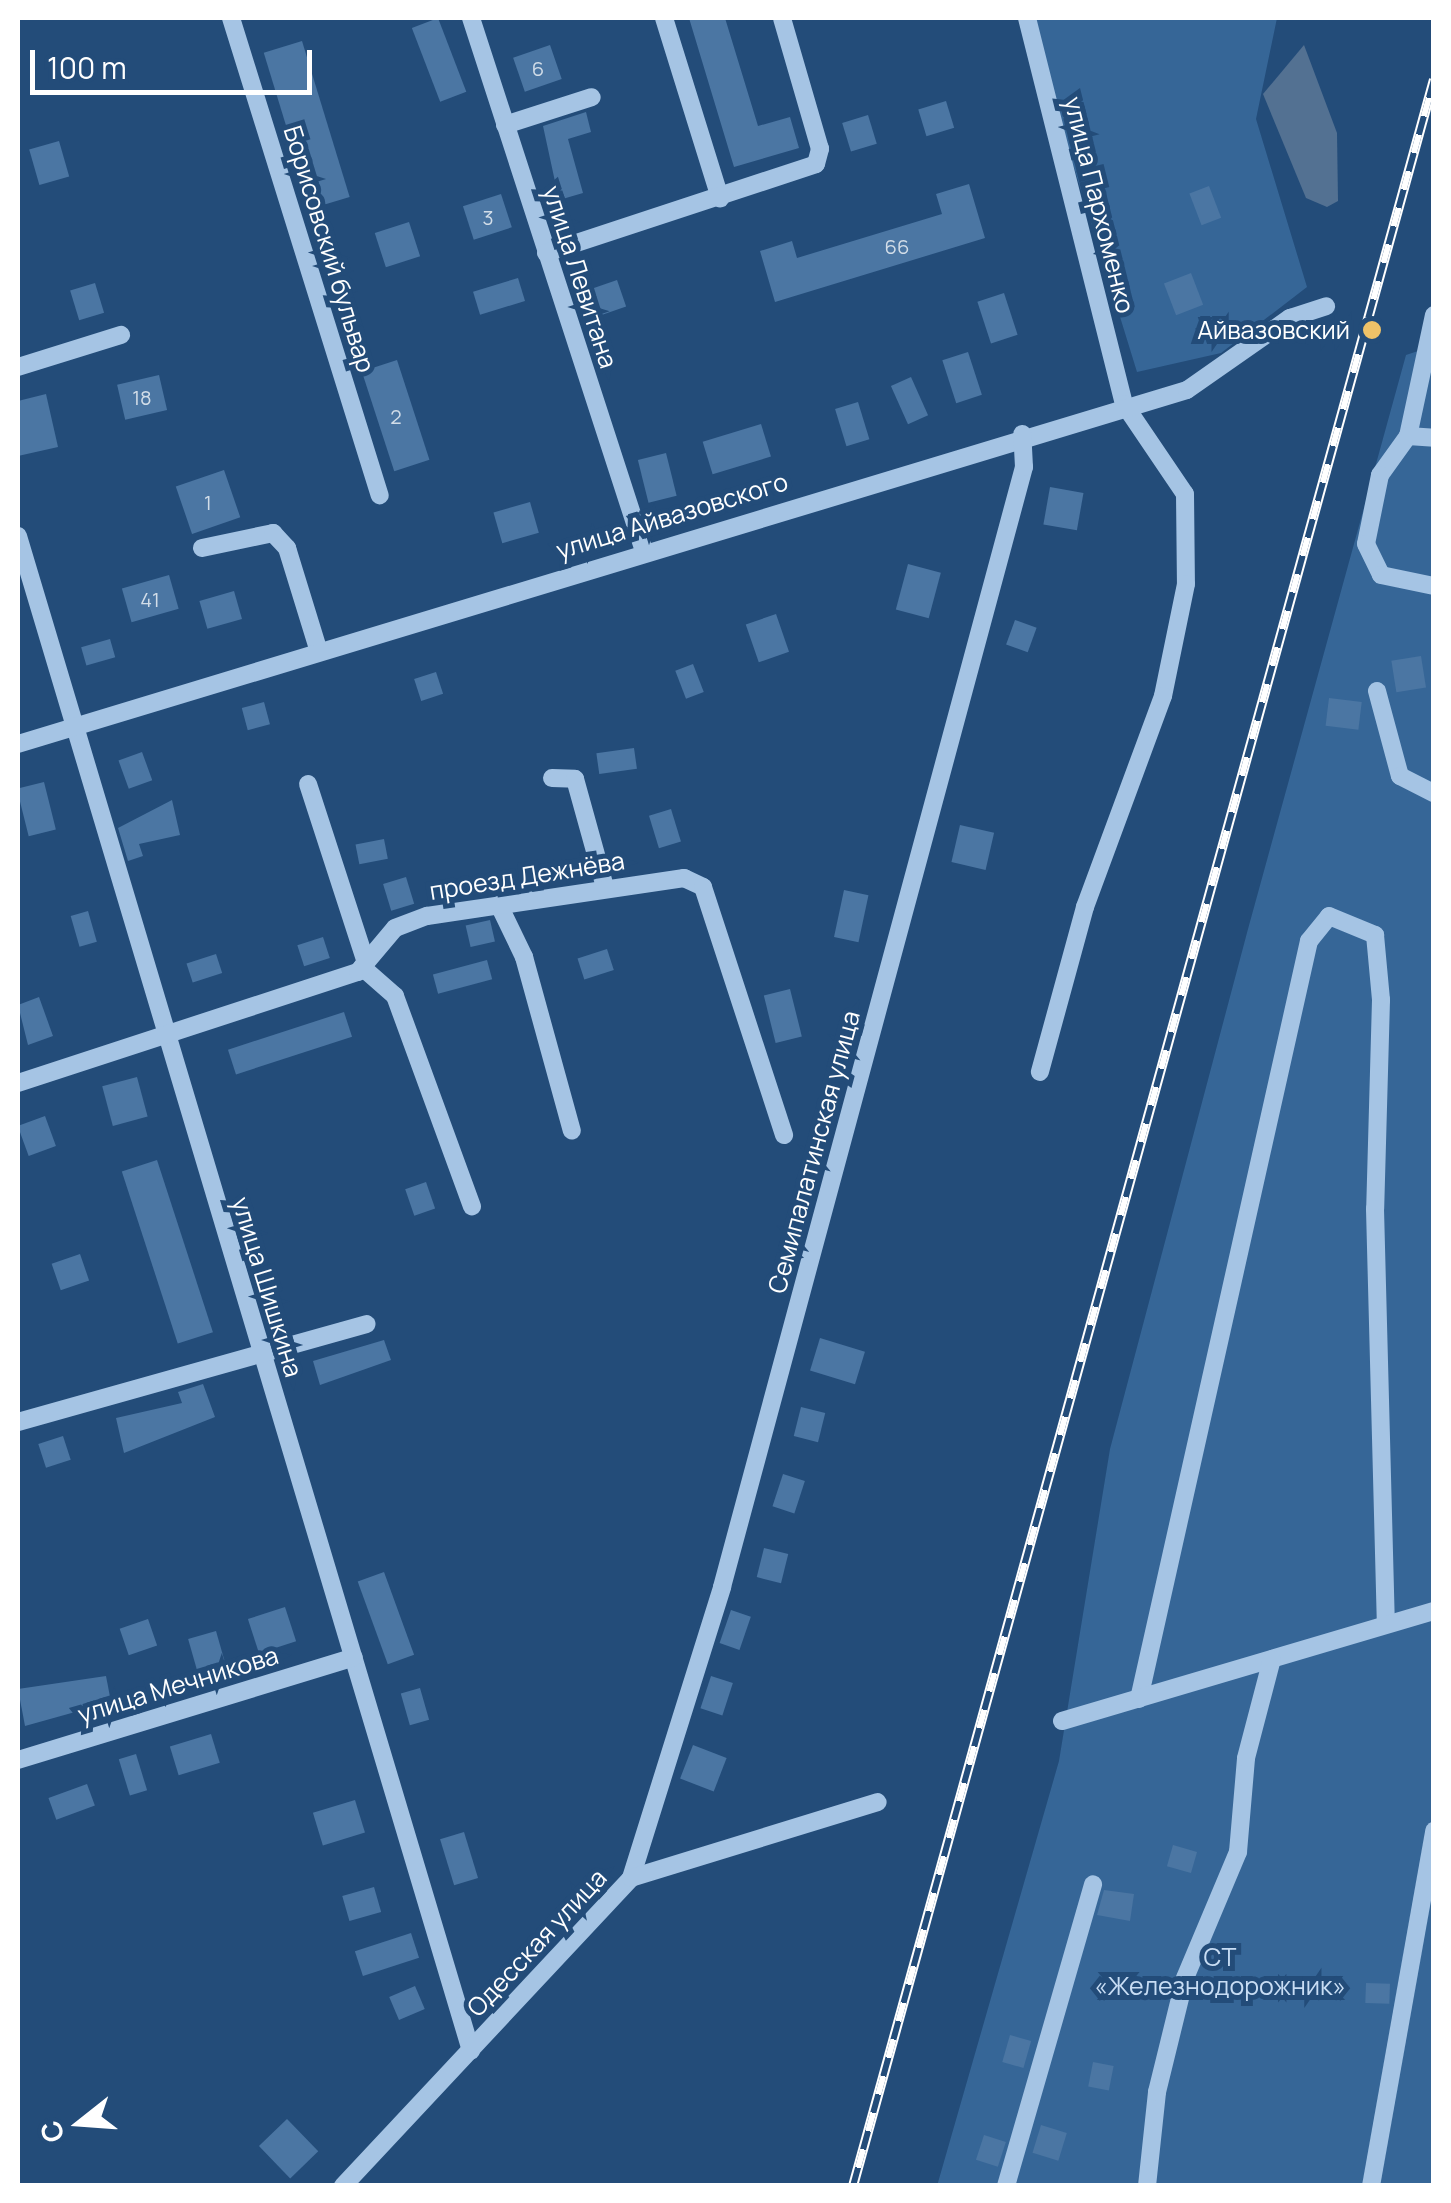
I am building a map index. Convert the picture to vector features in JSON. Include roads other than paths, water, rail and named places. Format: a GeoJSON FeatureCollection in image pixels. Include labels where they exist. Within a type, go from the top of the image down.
{"type":"FeatureCollection","features":[{"type":"Feature","properties":{"kind":"street","name":"Борисовский бульвар"},"geometry":{"type":"LineString","coordinates":[[231,18],[380,496]]}},
{"type":"Feature","properties":{"kind":"street","name":"улица Левитана"},"geometry":{"type":"LineString","coordinates":[[472,18],[644,551]]}},
{"type":"Feature","properties":{"kind":"street"},"geometry":{"type":"LineString","coordinates":[[664,18],[720,198]]}},
{"type":"Feature","properties":{"kind":"street"},"geometry":{"type":"LineString","coordinates":[[546,253],[816,164],[820,150],[782,18]]}},
{"type":"Feature","properties":{"kind":"street","name":"улица Пархоменко"},"geometry":{"type":"LineString","coordinates":[[1027,18],[1124,404]]}},
{"type":"Feature","properties":{"kind":"street"},"geometry":{"type":"LineString","coordinates":[[504,125],[592,98]]}},
{"type":"Feature","properties":{"kind":"street","name":"улица Айвазовского"},"geometry":{"type":"LineString","coordinates":[[18,744],[1022,434],[1188,390],[1290,318],[1326,306]]}},
{"type":"Feature","properties":{"kind":"street"},"geometry":{"type":"LineString","coordinates":[[1431,316],[1408,436],[1380,475],[1366,544],[1381,575],[1434,586]]}},
{"type":"Feature","properties":{"kind":"street"},"geometry":{"type":"LineString","coordinates":[[18,367],[121,335]]}},
{"type":"Feature","properties":{"kind":"street"},"geometry":{"type":"LineString","coordinates":[[1040,1072],[1085,907],[1163,696],[1186,584],[1185,494],[1124,404]]}},
{"type":"Feature","properties":{"kind":"street","name":"Семипалатинская улица"},"geometry":{"type":"LineString","coordinates":[[631,1878],[733,1548],[1024,466],[1022,434]]}},
{"type":"Feature","properties":{"kind":"street"},"geometry":{"type":"LineString","coordinates":[[1408,436],[1434,438]]}},
{"type":"Feature","properties":{"kind":"street"},"geometry":{"type":"LineString","coordinates":[[202,548],[273,533],[287,548],[319,652]]}},
{"type":"Feature","properties":{"kind":"street","name":"улица Шишкина"},"geometry":{"type":"LineString","coordinates":[[18,536],[163,1040],[471,2051]]}},
{"type":"Feature","properties":{"kind":"street"},"geometry":{"type":"LineString","coordinates":[[1377,691],[1400,776],[1434,793]]}},
{"type":"Feature","properties":{"kind":"street"},"geometry":{"type":"LineString","coordinates":[[552,778],[575,779],[605,887]]}},
{"type":"Feature","properties":{"kind":"street"},"geometry":{"type":"LineString","coordinates":[[308,784],[364,964],[395,996],[472,1206]]}},
{"type":"Feature","properties":{"kind":"street","name":"проезд Дежнёва"},"geometry":{"type":"LineString","coordinates":[[18,1083],[163,1040],[364,964],[394,928],[499,904],[605,887],[694,879],[784,1136]]}},
{"type":"Feature","properties":{"kind":"street"},"geometry":{"type":"LineString","coordinates":[[499,904],[524,957],[572,1131]]}},
{"type":"Feature","properties":{"kind":"street"},"geometry":{"type":"LineString","coordinates":[[1139,1698],[1309,941],[1329,916],[1375,935],[1381,1000],[1375,1209],[1386,1624]]}},
{"type":"Feature","properties":{"kind":"street"},"geometry":{"type":"LineString","coordinates":[[18,1422],[260,1349],[367,1324]]}},
{"type":"Feature","properties":{"kind":"street"},"geometry":{"type":"LineString","coordinates":[[1062,1721],[1434,1611]]}},
{"type":"Feature","properties":{"kind":"street","name":"улица Мечникова"},"geometry":{"type":"LineString","coordinates":[[18,1760],[354,1657]]}},
{"type":"Feature","properties":{"kind":"street"},"geometry":{"type":"LineString","coordinates":[[1147,2186],[1161,2072],[1184,1978],[1238,1852],[1246,1758],[1272,1659]]}},
{"type":"Feature","properties":{"kind":"street","name":"Одесская улица"},"geometry":{"type":"LineString","coordinates":[[343,2186],[631,1878],[878,1802]]}},
{"type":"Feature","properties":{"kind":"street"},"geometry":{"type":"LineString","coordinates":[[1371,2186],[1434,1831]]}},
{"type":"Feature","properties":{"kind":"street"},"geometry":{"type":"LineString","coordinates":[[1006,2186],[1093,1884]]}},
{"type":"Feature","properties":{"kind":"railway"},"geometry":{"type":"LineString","coordinates":[[853,2186],[1434,80]]}},
{"type":"Feature","properties":{"kind":"place","name":"Айвазовский"},"geometry":{"type":"Point","coordinates":[1372,330]}},
{"type":"Feature","properties":{"kind":"park label","name":"СТ «Железнодорожник»"},"geometry":{"type":"Point","coordinates":[1220,1972]}}]}
